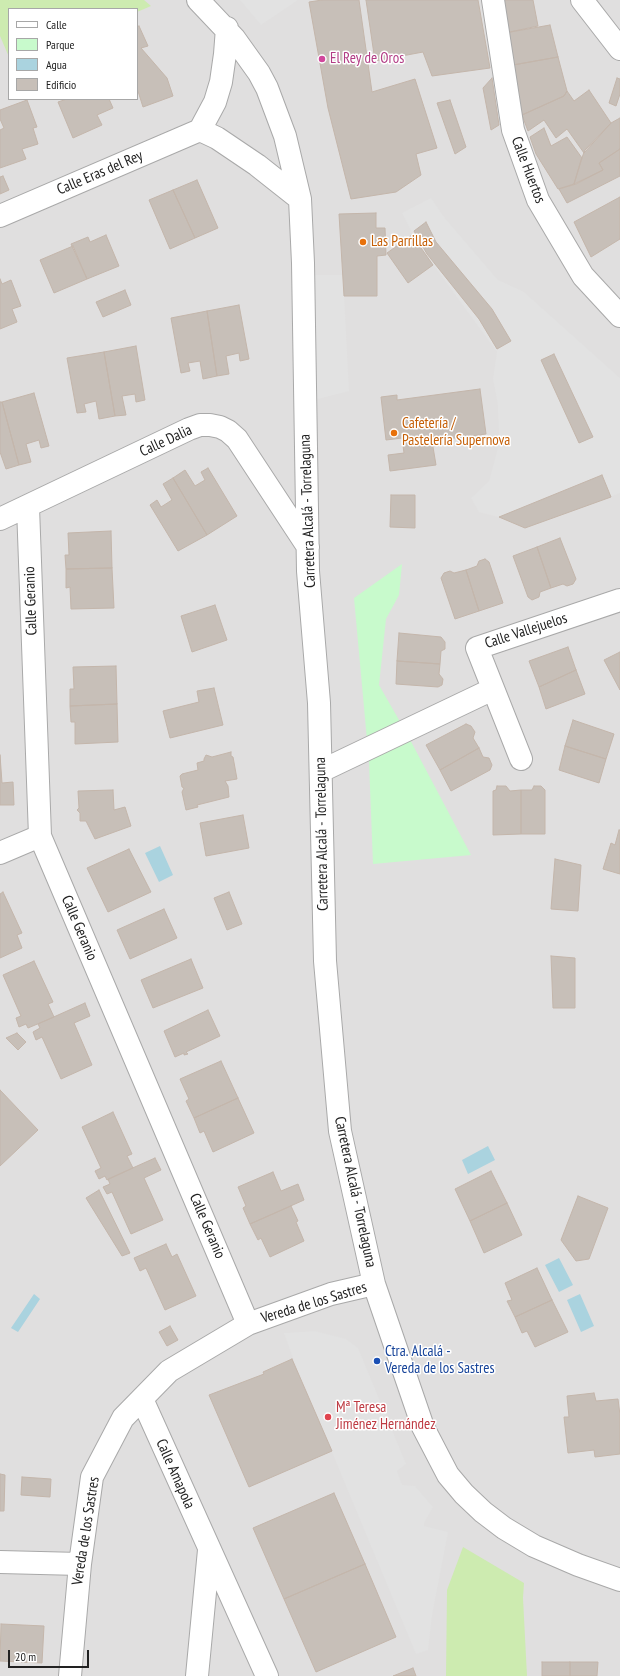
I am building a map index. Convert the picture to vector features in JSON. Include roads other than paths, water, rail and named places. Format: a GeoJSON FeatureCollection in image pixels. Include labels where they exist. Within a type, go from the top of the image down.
{"type":"FeatureCollection","features":[{"type":"Feature","properties":{"kind":"street","name":"Carretera Alcalá - Torrelaguna"},"geometry":{"type":"LineString","coordinates":[[198,0],[226,28],[259,73],[267,88],[285,136],[300,199],[303,263],[308,571],[319,703],[324,961],[340,1131],[374,1284],[423,1427],[448,1475],[464,1494],[483,1512],[504,1528],[534,1546],[578,1565],[620,1580]]}},
{"type":"Feature","properties":{"kind":"street","name":"Calle Huertos"},"geometry":{"type":"LineString","coordinates":[[493,0],[513,130],[538,200],[583,276],[620,316]]}},
{"type":"Feature","properties":{"kind":"street"},"geometry":{"type":"LineString","coordinates":[[582,0],[620,48]]}},
{"type":"Feature","properties":{"kind":"street"},"geometry":{"type":"LineString","coordinates":[[226,28],[225,54],[221,82],[215,102],[200,130],[217,138],[257,165],[300,199]]}},
{"type":"Feature","properties":{"kind":"street","name":"Calle Eras del Rey"},"geometry":{"type":"LineString","coordinates":[[0,216],[200,130]]}},
{"type":"Feature","properties":{"kind":"street","name":"Calle Dalia"},"geometry":{"type":"LineString","coordinates":[[0,520],[189,429],[200,425],[210,425],[220,427],[228,431],[237,439],[308,547]]}},
{"type":"Feature","properties":{"kind":"street","name":"Calle Geranio"},"geometry":{"type":"LineString","coordinates":[[28,507],[40,836],[248,1324]]}},
{"type":"Feature","properties":{"kind":"street","name":"Calle Vallejuelos"},"geometry":{"type":"LineString","coordinates":[[521,758],[477,648],[620,600]]}},
{"type":"Feature","properties":{"kind":"street"},"geometry":{"type":"LineString","coordinates":[[321,771],[494,689]]}},
{"type":"Feature","properties":{"kind":"street"},"geometry":{"type":"LineString","coordinates":[[0,853],[40,836]]}},
{"type":"Feature","properties":{"kind":"street","name":"Vereda de los Sastres"},"geometry":{"type":"LineString","coordinates":[[70,1676],[80,1564],[92,1477],[123,1418],[169,1371],[248,1324],[331,1294],[374,1284]]}},
{"type":"Feature","properties":{"kind":"street","name":"Calle Amapola"},"geometry":{"type":"LineString","coordinates":[[142,1399],[267,1676]]}},
{"type":"Feature","properties":{"kind":"street","name":"Calle Amapola"},"geometry":{"type":"LineString","coordinates":[[197,1676],[209,1549]]}},
{"type":"Feature","properties":{"kind":"street"},"geometry":{"type":"LineString","coordinates":[[0,1562],[80,1564]]}},
{"type":"Feature","properties":{"kind":"water"},"geometry":{"type":"Polygon","coordinates":[[[160,846],[173,875],[159,882],[145,853],[160,846]]]}},
{"type":"Feature","properties":{"kind":"water"},"geometry":{"type":"Polygon","coordinates":[[[488,1146],[495,1160],[468,1174],[462,1160],[488,1146]]]}},
{"type":"Feature","properties":{"kind":"water"},"geometry":{"type":"Polygon","coordinates":[[[559,1258],[573,1285],[559,1292],[545,1265],[559,1258]]]}},
{"type":"Feature","properties":{"kind":"water"},"geometry":{"type":"Polygon","coordinates":[[[34,1294],[40,1299],[18,1332],[11,1328],[34,1294]]]}},
{"type":"Feature","properties":{"kind":"water"},"geometry":{"type":"Polygon","coordinates":[[[580,1294],[594,1326],[581,1332],[567,1300],[580,1294]]]}},
{"type":"Feature","properties":{"kind":"place","name":"El Rey de Oros"},"geometry":{"type":"Point","coordinates":[322,59]}},
{"type":"Feature","properties":{"kind":"place","name":"Las Parrillas"},"geometry":{"type":"Point","coordinates":[363,242]}},
{"type":"Feature","properties":{"kind":"place","name":"Cafetería / Pastelería Supernova"},"geometry":{"type":"Point","coordinates":[394,433]}},
{"type":"Feature","properties":{"kind":"place","name":"Ctra. Alcalá - Vereda de los Sastres"},"geometry":{"type":"Point","coordinates":[377,1361]}},
{"type":"Feature","properties":{"kind":"place","name":"Mª Teresa Jiménez Hernández"},"geometry":{"type":"Point","coordinates":[328,1417]}}]}
